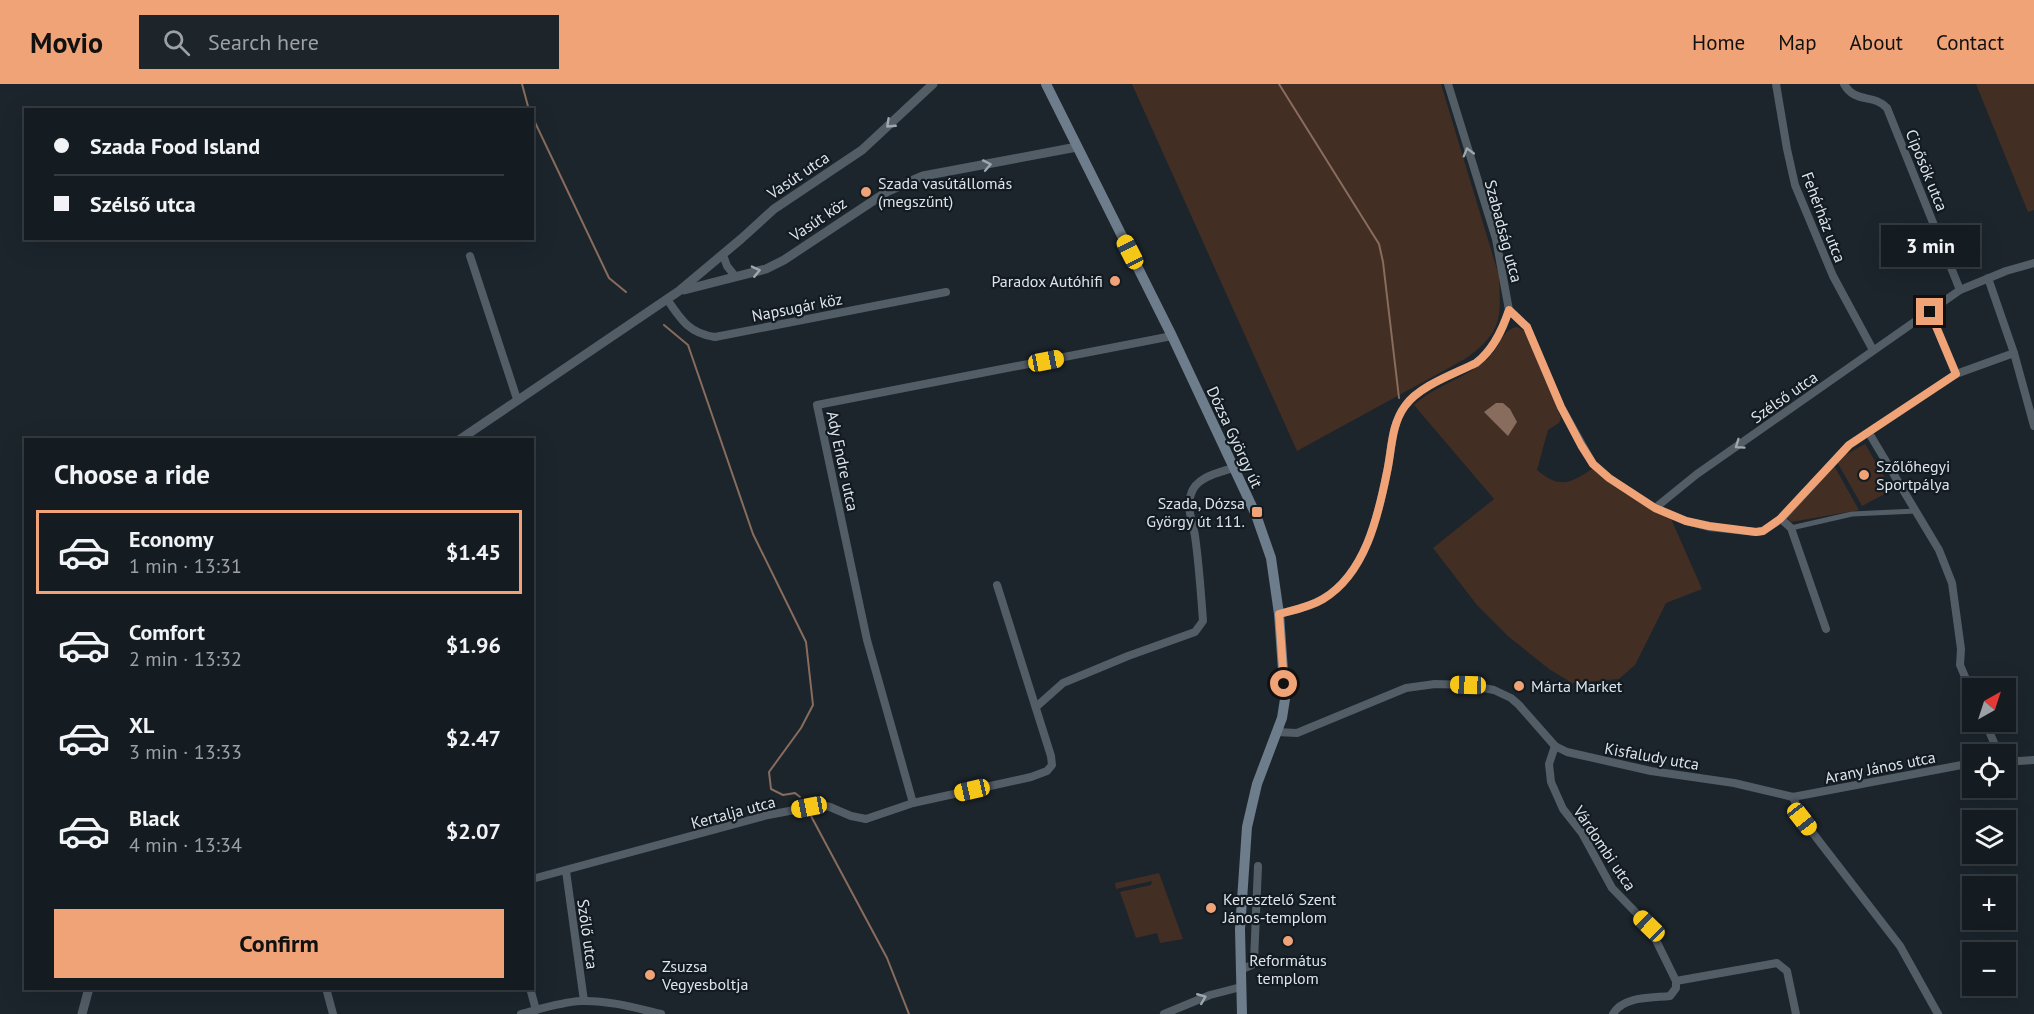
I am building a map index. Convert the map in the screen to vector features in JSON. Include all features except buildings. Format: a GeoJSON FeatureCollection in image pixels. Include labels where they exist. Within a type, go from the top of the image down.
{"type":"FeatureCollection","features":[{"type":"Feature","properties":{"kind":"main road","name":"Dózsa György út"},"geometry":{"type":"LineString","coordinates":[[1046,84],[1172,336],[1256,515],[1271,558],[1279,614],[1285,699],[1282,718],[1257,784],[1247,827],[1240,929],[1242,1014]]}},
{"type":"Feature","properties":{"kind":"street","name":"Vasút utca"},"geometry":{"type":"LineString","coordinates":[[679,291],[774,209],[862,150],[933,84]]}},
{"type":"Feature","properties":{"kind":"street","name":"Szabadság utca"},"geometry":{"type":"LineString","coordinates":[[1448,84],[1498,249],[1509,310]]}},
{"type":"Feature","properties":{"kind":"street","name":"Fehérház utca"},"geometry":{"type":"LineString","coordinates":[[1776,84],[1795,185],[1833,276],[1873,350]]}},
{"type":"Feature","properties":{"kind":"street","name":"Cipősök utca"},"geometry":{"type":"LineString","coordinates":[[1844,84],[1847,90],[1855,96],[1879,101],[1887,108],[1960,290]]}},
{"type":"Feature","properties":{"kind":"street","name":"Vasút köz"},"geometry":{"type":"LineString","coordinates":[[679,291],[766,269],[784,260],[888,191],[907,182],[1077,147]]}},
{"type":"Feature","properties":{"kind":"street"},"geometry":{"type":"LineString","coordinates":[[723,255],[727,266],[735,276]]}},
{"type":"Feature","properties":{"kind":"street"},"geometry":{"type":"LineString","coordinates":[[470,256],[517,399]]}},
{"type":"Feature","properties":{"kind":"street","name":"Szélső utca"},"geometry":{"type":"LineString","coordinates":[[1655,508],[1697,474],[1960,290],[2034,262]]}},
{"type":"Feature","properties":{"kind":"street"},"geometry":{"type":"LineString","coordinates":[[1988,278],[2014,353],[2034,426]]}},
{"type":"Feature","properties":{"kind":"street"},"geometry":{"type":"LineString","coordinates":[[462,438],[679,291]]}},
{"type":"Feature","properties":{"kind":"street","name":"Napsugár köz"},"geometry":{"type":"LineString","coordinates":[[667,299],[679,316],[695,332],[715,337],[946,292]]}},
{"type":"Feature","properties":{"kind":"street"},"geometry":{"type":"LineString","coordinates":[[1279,614],[1320,601],[1342,584],[1352,572],[1362,556],[1371,532],[1387,472],[1392,435],[1406,404],[1422,390],[1483,358],[1497,338],[1509,310],[1527,327],[1561,407],[1593,464],[1609,478],[1655,508],[1686,521],[1756,532],[1763,531],[1780,519],[1849,445],[1956,374],[2014,353]]}},
{"type":"Feature","properties":{"kind":"street"},"geometry":{"type":"LineString","coordinates":[[1930,312],[1956,374]]}},
{"type":"Feature","properties":{"kind":"street","name":"Ady Endre utca"},"geometry":{"type":"LineString","coordinates":[[913,803],[867,640],[817,405],[1172,336]]}},
{"type":"Feature","properties":{"kind":"street"},"geometry":{"type":"LineString","coordinates":[[1869,433],[1939,550],[1952,583],[1960,664],[1966,678]]}},
{"type":"Feature","properties":{"kind":"street"},"geometry":{"type":"LineString","coordinates":[[1036,707],[1063,683],[1195,632],[1200,627],[1203,621],[1195,535],[1189,506],[1191,494],[1197,484],[1204,479],[1233,468]]}},
{"type":"Feature","properties":{"kind":"street"},"geometry":{"type":"LineString","coordinates":[[1791,528],[1852,514],[1916,511]]}},
{"type":"Feature","properties":{"kind":"street"},"geometry":{"type":"LineString","coordinates":[[1780,519],[1791,528],[1826,630]]}},
{"type":"Feature","properties":{"kind":"street","name":"Kertalja utca"},"geometry":{"type":"LineString","coordinates":[[534,879],[768,815],[821,805],[866,819],[913,803],[1031,777],[1047,771],[1052,765],[1051,756],[997,585]]}},
{"type":"Feature","properties":{"kind":"street","name":"Kisfaludy utca"},"geometry":{"type":"LineString","coordinates":[[1277,732],[1297,733],[1406,688],[1435,684],[1468,685],[1486,688],[1511,698],[1555,746],[1567,752],[1651,771],[1734,783],[1793,796]]}},
{"type":"Feature","properties":{"kind":"street","name":"Várdombi utca"},"geometry":{"type":"LineString","coordinates":[[1555,746],[1550,764],[1551,782],[1563,810],[1582,833],[1612,888],[1649,926],[1676,981]]}},
{"type":"Feature","properties":{"kind":"street"},"geometry":{"type":"LineString","coordinates":[[2016,761],[2034,760]]}},
{"type":"Feature","properties":{"kind":"street","name":"Arany János utca"},"geometry":{"type":"LineString","coordinates":[[1793,796],[1962,765]]}},
{"type":"Feature","properties":{"kind":"street"},"geometry":{"type":"LineString","coordinates":[[1793,796],[1802,819],[1900,946],[1938,1014]]}},
{"type":"Feature","properties":{"kind":"street"},"geometry":{"type":"LineString","coordinates":[[1240,970],[1249,967],[1254,961],[1258,866]]}},
{"type":"Feature","properties":{"kind":"street","name":"Szőlő utca"},"geometry":{"type":"LineString","coordinates":[[566,871],[584,1001]]}},
{"type":"Feature","properties":{"kind":"street"},"geometry":{"type":"LineString","coordinates":[[1613,1014],[1620,1005],[1630,1001],[1670,996],[1676,988],[1676,981],[1773,962],[1787,971],[1796,1014]]}},
{"type":"Feature","properties":{"kind":"street"},"geometry":{"type":"LineString","coordinates":[[1164,1014],[1210,995],[1241,987]]}},
{"type":"Feature","properties":{"kind":"street"},"geometry":{"type":"LineString","coordinates":[[82,1014],[88,990]]}},
{"type":"Feature","properties":{"kind":"street"},"geometry":{"type":"LineString","coordinates":[[327,990],[333,1014]]}},
{"type":"Feature","properties":{"kind":"street"},"geometry":{"type":"LineString","coordinates":[[531,990],[536,1010]]}},
{"type":"Feature","properties":{"kind":"street"},"geometry":{"type":"LineString","coordinates":[[521,1014],[584,1001],[622,1005],[662,1014]]}},
{"type":"Feature","properties":{"kind":"shaded area"},"geometry":{"type":"Polygon","coordinates":[[[1132,84],[1441,84],[1499,276],[1499,314],[1493,332],[1465,359],[1297,451],[1132,84]]]}},
{"type":"Feature","properties":{"kind":"shaded area"},"geometry":{"type":"Polygon","coordinates":[[[1976,84],[2034,84],[2034,210],[2028,212],[1976,84]]]}},
{"type":"Feature","properties":{"kind":"shaded area"},"geometry":{"type":"Polygon","coordinates":[[[1517,327],[1527,332],[1561,418],[1559,423],[1548,430],[1537,470],[1553,480],[1566,482],[1595,467],[1628,495],[1668,512],[1702,589],[1666,603],[1635,665],[1619,679],[1572,683],[1549,669],[1509,637],[1477,605],[1433,548],[1494,499],[1414,405],[1481,364],[1493,353],[1504,335],[1517,327]]]}},
{"type":"Feature","properties":{"kind":"shaded area"},"geometry":{"type":"Polygon","coordinates":[[[1496,403],[1503,403],[1510,409],[1517,422],[1508,436],[1484,412],[1496,403]]]}},
{"type":"Feature","properties":{"kind":"shaded area","name":"Szőlőhegyi Sportpálya"},"geometry":{"type":"Polygon","coordinates":[[[1865,444],[1892,490],[1862,506],[1836,460],[1865,444]]]}},
{"type":"Feature","properties":{"kind":"shaded area"},"geometry":{"type":"Polygon","coordinates":[[[1832,462],[1859,510],[1791,522],[1786,516],[1832,462]]]}},
{"type":"Feature","properties":{"kind":"shaded area"},"geometry":{"type":"Polygon","coordinates":[[[1159,873],[1183,939],[1160,943],[1157,933],[1136,938],[1120,892],[1151,885],[1152,881],[1116,889],[1115,883],[1159,873]]]}},
{"type":"Feature","properties":{"kind":"waterway"},"geometry":{"type":"LineString","coordinates":[[522,84],[528,108]]}},
{"type":"Feature","properties":{"kind":"waterway"},"geometry":{"type":"LineString","coordinates":[[1279,84],[1379,244],[1399,398]]}},
{"type":"Feature","properties":{"kind":"waterway"},"geometry":{"type":"LineString","coordinates":[[534,120],[609,278],[626,292]]}},
{"type":"Feature","properties":{"kind":"waterway"},"geometry":{"type":"LineString","coordinates":[[664,325],[688,345],[753,534],[806,642],[813,705],[801,728],[769,772],[771,789],[783,795],[795,793],[800,797]]}},
{"type":"Feature","properties":{"kind":"waterway"},"geometry":{"type":"LineString","coordinates":[[811,816],[887,958],[909,1014]]}},
{"type":"Feature","properties":{"kind":"place","name":"Szada vasútállomás (megszűnt)"},"geometry":{"type":"Point","coordinates":[866,192]}},
{"type":"Feature","properties":{"kind":"place","name":"Paradox Autóhifi"},"geometry":{"type":"Point","coordinates":[1115,281]}},
{"type":"Feature","properties":{"kind":"place","name":"Szőlőhegyi Sportpálya"},"geometry":{"type":"Point","coordinates":[1864,475]}},
{"type":"Feature","properties":{"kind":"place","name":"Szada, Dózsa György út 111."},"geometry":{"type":"Point","coordinates":[1257,512]}},
{"type":"Feature","properties":{"kind":"place","name":"Márta Market"},"geometry":{"type":"Point","coordinates":[1519,686]}},
{"type":"Feature","properties":{"kind":"place","name":"Keresztelő Szent János-templom"},"geometry":{"type":"Point","coordinates":[1211,908]}},
{"type":"Feature","properties":{"kind":"place","name":"Református templom"},"geometry":{"type":"Point","coordinates":[1288,941]}},
{"type":"Feature","properties":{"kind":"place","name":"Zsuzsa Vegyesboltja"},"geometry":{"type":"Point","coordinates":[650,975]}},
{"type":"Feature","properties":{"kind":"route"},"geometry":{"type":"LineString","coordinates":[[1284,684],[1279,614],[1320,601],[1342,584],[1352,572],[1362,556],[1371,532],[1387,472],[1392,435],[1406,404],[1422,390],[1483,358],[1497,338],[1509,310],[1527,327],[1561,407],[1593,464],[1609,478],[1655,508],[1686,521],[1756,532],[1763,531],[1780,519],[1849,445],[1956,374],[1930,312]]}}]}
